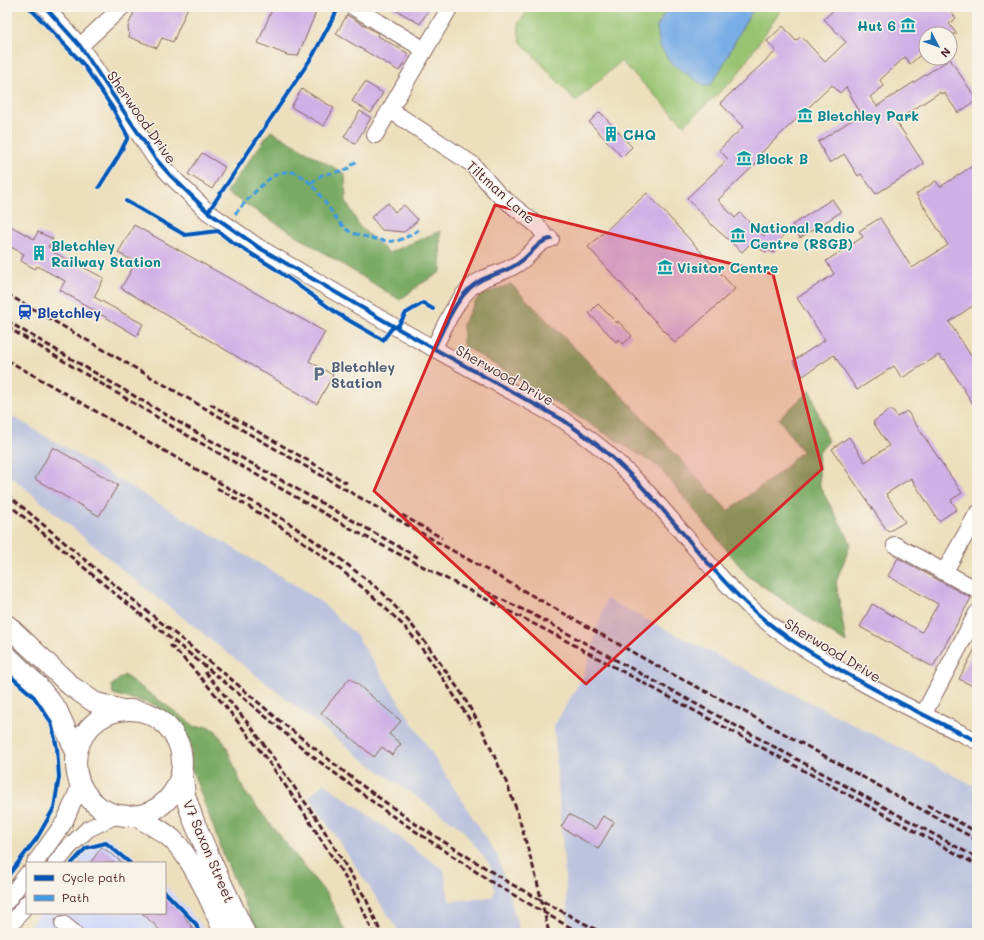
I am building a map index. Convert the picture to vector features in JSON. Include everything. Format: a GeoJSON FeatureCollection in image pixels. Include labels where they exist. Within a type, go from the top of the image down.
{"type":"FeatureCollection","features":[{"type":"Feature","properties":{"kind":"main road"},"geometry":{"type":"LineString","coordinates":[[7,625],[71,686],[94,702],[122,710],[132,710],[152,715],[168,728],[179,745],[182,766],[178,784],[168,799],[153,810],[127,816],[102,809],[89,799],[80,785],[76,769],[76,752],[81,738],[89,728],[104,716],[122,710]]}},
{"type":"Feature","properties":{"kind":"main road"},"geometry":{"type":"LineString","coordinates":[[7,656],[38,686],[57,710],[76,752]]}},
{"type":"Feature","properties":{"kind":"main road","name":"V7 Saxon Street"},"geometry":{"type":"LineString","coordinates":[[182,766],[185,795],[193,819],[245,933]]}},
{"type":"Feature","properties":{"kind":"main road","name":"V7 Saxon Street"},"geometry":{"type":"LineString","coordinates":[[127,816],[172,839],[190,862],[224,933]]}},
{"type":"Feature","properties":{"kind":"street","name":"Sherwood Drive"},"geometry":{"type":"LineString","coordinates":[[45,7],[80,46],[155,158],[169,174],[208,212],[258,247],[394,327],[563,420],[589,438],[620,465],[644,489],[718,575],[751,609],[794,643],[923,715],[977,741]]}},
{"type":"Feature","properties":{"kind":"street"},"geometry":{"type":"LineString","coordinates":[[80,46],[122,7]]}},
{"type":"Feature","properties":{"kind":"street"},"geometry":{"type":"LineString","coordinates":[[375,135],[450,7]]}},
{"type":"Feature","properties":{"kind":"street"},"geometry":{"type":"LineString","coordinates":[[355,8],[425,50]]}},
{"type":"Feature","properties":{"kind":"street","name":"Tiltman Lane"},"geometry":{"type":"LineString","coordinates":[[390,110],[472,164],[498,194],[538,226],[549,239],[542,242],[521,262],[507,270],[482,279],[469,289],[457,304],[434,348]]}},
{"type":"Feature","properties":{"kind":"street"},"geometry":{"type":"LineString","coordinates":[[945,571],[977,514]]}},
{"type":"Feature","properties":{"kind":"street"},"geometry":{"type":"LineString","coordinates":[[895,545],[945,571],[977,590]]}},
{"type":"Feature","properties":{"kind":"street"},"geometry":{"type":"LineString","coordinates":[[923,715],[977,613]]}},
{"type":"Feature","properties":{"kind":"street"},"geometry":{"type":"LineString","coordinates":[[36,862],[65,821],[80,785]]}},
{"type":"Feature","properties":{"kind":"street"},"geometry":{"type":"LineString","coordinates":[[57,862],[69,847],[88,829],[127,816]]}},
{"type":"Feature","properties":{"kind":"street"},"geometry":{"type":"LineString","coordinates":[[7,901],[26,875]]}},
{"type":"Feature","properties":{"kind":"street"},"geometry":{"type":"LineString","coordinates":[[7,930],[12,920],[26,904]]}},
{"type":"Feature","properties":{"kind":"highlighted area"},"geometry":{"type":"Polygon","coordinates":[[[495,205],[773,274],[822,469],[586,684],[374,491],[495,205]]]}},
{"type":"Feature","properties":{"kind":"shaded area"},"geometry":{"type":"Polygon","coordinates":[[[7,413],[287,580],[322,603],[357,636],[498,857],[520,933],[400,933],[309,797],[324,783],[444,870],[449,901],[492,898],[495,891],[490,865],[461,828],[365,761],[130,576],[7,473],[7,413]]]}},
{"type":"Feature","properties":{"kind":"shaded area"},"geometry":{"type":"Polygon","coordinates":[[[606,599],[977,787],[977,933],[569,933],[554,726],[584,675],[606,599]]]}},
{"type":"Feature","properties":{"kind":"shaded area"},"geometry":{"type":"Polygon","coordinates":[[[107,836],[141,862],[76,862],[107,836]]]}},
{"type":"Feature","properties":{"kind":"shaded area"},"geometry":{"type":"Polygon","coordinates":[[[166,886],[202,926],[204,933],[25,933],[39,914],[166,914],[166,886]]]}},
{"type":"Feature","properties":{"kind":"green space"},"geometry":{"type":"Polygon","coordinates":[[[530,7],[783,7],[735,78],[684,125],[621,61],[576,101],[520,41],[518,24],[530,7]]]}},
{"type":"Feature","properties":{"kind":"green space"},"geometry":{"type":"Polygon","coordinates":[[[271,131],[345,174],[346,201],[359,226],[389,253],[440,231],[441,272],[419,285],[400,300],[226,192],[271,131]]]}},
{"type":"Feature","properties":{"kind":"green space"},"geometry":{"type":"Polygon","coordinates":[[[511,284],[629,403],[728,511],[779,473],[802,451],[779,419],[810,390],[828,442],[818,453],[820,487],[851,543],[836,582],[846,643],[748,576],[659,467],[463,345],[463,323],[479,296],[511,284]]]}},
{"type":"Feature","properties":{"kind":"green space"},"geometry":{"type":"Polygon","coordinates":[[[124,675],[196,727],[207,726],[216,731],[226,746],[244,791],[328,896],[346,933],[258,933],[225,859],[191,767],[191,744],[155,705],[113,694],[112,685],[124,675]]]}},
{"type":"Feature","properties":{"kind":"water"},"geometry":{"type":"Polygon","coordinates":[[[668,7],[755,7],[710,86],[704,86],[670,62],[660,46],[657,27],[668,7]]]}},
{"type":"Feature","properties":{"kind":"building"},"geometry":{"type":"Polygon","coordinates":[[[136,7],[188,7],[173,42],[162,38],[157,48],[129,37],[128,26],[136,7]]]}},
{"type":"Feature","properties":{"kind":"building"},"geometry":{"type":"Polygon","coordinates":[[[273,7],[318,7],[298,56],[287,55],[258,43],[273,7]]]}},
{"type":"Feature","properties":{"kind":"building"},"geometry":{"type":"Polygon","coordinates":[[[391,7],[430,7],[420,24],[391,7]]]}},
{"type":"Feature","properties":{"kind":"building"},"geometry":{"type":"Polygon","coordinates":[[[837,7],[946,7],[956,18],[949,24],[951,26],[918,26],[918,57],[910,64],[905,57],[880,80],[884,86],[870,97],[877,106],[939,66],[955,66],[977,100],[958,113],[944,92],[941,94],[940,92],[896,121],[924,164],[876,194],[861,174],[858,176],[844,154],[830,163],[818,142],[861,114],[846,87],[840,93],[832,85],[761,153],[764,156],[718,200],[735,218],[740,213],[764,236],[768,227],[783,235],[774,253],[768,250],[766,252],[750,244],[742,252],[714,227],[687,198],[728,159],[719,150],[743,127],[720,103],[776,51],[767,41],[783,26],[796,41],[801,36],[825,62],[846,42],[824,19],[837,7]]]}},
{"type":"Feature","properties":{"kind":"building"},"geometry":{"type":"Polygon","coordinates":[[[347,15],[379,34],[378,36],[409,54],[399,71],[336,34],[347,15]]]}},
{"type":"Feature","properties":{"kind":"building"},"geometry":{"type":"Polygon","coordinates":[[[365,82],[383,93],[371,113],[352,101],[365,82]]]}},
{"type":"Feature","properties":{"kind":"building"},"geometry":{"type":"Polygon","coordinates":[[[302,89],[334,108],[324,126],[291,107],[302,89]]]}},
{"type":"Feature","properties":{"kind":"building"},"geometry":{"type":"Polygon","coordinates":[[[360,111],[371,118],[355,144],[344,137],[360,111]]]}},
{"type":"Feature","properties":{"kind":"building","name":"CHQ"},"geometry":{"type":"Polygon","coordinates":[[[600,112],[632,147],[622,157],[589,122],[600,112]]]}},
{"type":"Feature","properties":{"kind":"building"},"geometry":{"type":"Polygon","coordinates":[[[202,153],[225,167],[212,189],[188,174],[202,153]]]}},
{"type":"Feature","properties":{"kind":"building"},"geometry":{"type":"Polygon","coordinates":[[[977,163],[977,303],[949,322],[977,365],[977,410],[945,360],[944,361],[939,355],[902,378],[894,366],[857,390],[834,355],[803,376],[793,361],[825,340],[797,298],[834,274],[826,261],[863,237],[859,231],[880,218],[912,268],[948,245],[916,194],[936,181],[940,187],[977,163]]]}},
{"type":"Feature","properties":{"kind":"building","name":"Visitor Centre"},"geometry":{"type":"Polygon","coordinates":[[[647,193],[735,289],[675,343],[588,247],[647,193]]]}},
{"type":"Feature","properties":{"kind":"building"},"geometry":{"type":"Polygon","coordinates":[[[832,199],[841,212],[800,238],[792,225],[832,199]]]}},
{"type":"Feature","properties":{"kind":"building"},"geometry":{"type":"Polygon","coordinates":[[[388,203],[395,212],[404,205],[418,220],[404,232],[382,230],[371,217],[388,203]]]}},
{"type":"Feature","properties":{"kind":"building"},"geometry":{"type":"Polygon","coordinates":[[[7,224],[34,239],[38,232],[53,239],[48,247],[54,249],[53,252],[104,278],[94,297],[143,324],[137,336],[60,290],[65,281],[37,266],[35,269],[21,261],[24,254],[7,245],[7,224]]]}},
{"type":"Feature","properties":{"kind":"building"},"geometry":{"type":"Polygon","coordinates":[[[134,225],[325,332],[309,361],[333,375],[317,404],[121,288],[136,262],[118,253],[134,225]]]}},
{"type":"Feature","properties":{"kind":"building"},"geometry":{"type":"Polygon","coordinates":[[[598,304],[617,323],[618,321],[632,336],[623,344],[619,339],[616,342],[589,313],[598,304]]]}},
{"type":"Feature","properties":{"kind":"building"},"geometry":{"type":"Polygon","coordinates":[[[891,409],[897,417],[907,411],[962,493],[951,500],[957,509],[939,521],[911,478],[886,494],[905,522],[888,532],[832,449],[849,437],[865,462],[889,446],[873,422],[891,409]]]}},
{"type":"Feature","properties":{"kind":"building"},"geometry":{"type":"Polygon","coordinates":[[[53,447],[118,485],[99,516],[35,479],[53,447]]]}},
{"type":"Feature","properties":{"kind":"building"},"geometry":{"type":"Polygon","coordinates":[[[898,558],[971,598],[933,667],[860,627],[872,604],[922,632],[938,604],[888,576],[898,558]]]}},
{"type":"Feature","properties":{"kind":"building"},"geometry":{"type":"Polygon","coordinates":[[[977,645],[977,688],[959,679],[977,645]]]}},
{"type":"Feature","properties":{"kind":"building"},"geometry":{"type":"Polygon","coordinates":[[[350,678],[401,721],[389,734],[401,744],[392,755],[382,747],[374,757],[321,713],[350,678]]]}},
{"type":"Feature","properties":{"kind":"building"},"geometry":{"type":"Polygon","coordinates":[[[569,814],[595,829],[603,816],[614,822],[598,849],[561,827],[569,814]]]}},
{"type":"Feature","properties":{"kind":"building"},"geometry":{"type":"Polygon","coordinates":[[[102,847],[122,862],[91,862],[102,847]]]}},
{"type":"Feature","properties":{"kind":"building"},"geometry":{"type":"Polygon","coordinates":[[[166,896],[180,910],[196,933],[163,933],[143,914],[166,914],[166,896]]]}},
{"type":"Feature","properties":{"kind":"railway"},"geometry":{"type":"LineString","coordinates":[[7,294],[416,530],[666,671],[734,706],[977,840]]}},
{"type":"Feature","properties":{"kind":"railway"},"geometry":{"type":"LineString","coordinates":[[7,321],[187,427],[419,558]]}},
{"type":"Feature","properties":{"kind":"railway"},"geometry":{"type":"LineString","coordinates":[[7,327],[185,434],[364,536],[563,639],[977,865]]}},
{"type":"Feature","properties":{"kind":"railway"},"geometry":{"type":"LineString","coordinates":[[7,360],[286,521],[339,558],[382,592],[411,624],[428,646],[462,694],[482,729],[507,784],[517,811],[536,877],[549,933]]}},
{"type":"Feature","properties":{"kind":"railway"},"geometry":{"type":"LineString","coordinates":[[210,404],[347,483]]}},
{"type":"Feature","properties":{"kind":"railway"},"geometry":{"type":"LineString","coordinates":[[217,488],[302,541],[361,586],[380,603],[404,626],[422,649],[440,673],[472,723]]}},
{"type":"Feature","properties":{"kind":"railway"},"geometry":{"type":"LineString","coordinates":[[7,494],[280,721],[356,781],[414,823],[511,884],[602,933]]}},
{"type":"Feature","properties":{"kind":"railway"},"geometry":{"type":"LineString","coordinates":[[7,503],[312,756],[385,811],[493,883],[581,933]]}},
{"type":"Feature","properties":{"kind":"railway"},"geometry":{"type":"LineString","coordinates":[[402,515],[442,538]]}},
{"type":"Feature","properties":{"kind":"railway"},"geometry":{"type":"LineString","coordinates":[[478,588],[532,614],[977,858]]}},
{"type":"Feature","properties":{"kind":"railway"},"geometry":{"type":"LineString","coordinates":[[170,645],[225,706],[277,774],[345,877],[363,910],[373,933]]}},
{"type":"Feature","properties":{"kind":"railway"},"geometry":{"type":"LineString","coordinates":[[205,672],[252,728],[317,819],[366,899],[381,933]]}},
{"type":"Feature","properties":{"kind":"railway"},"geometry":{"type":"LineString","coordinates":[[927,805],[977,832]]}},
{"type":"Feature","properties":{"kind":"marked path"},"geometry":{"type":"LineString","coordinates":[[311,183],[322,175],[346,170],[358,160]]}},
{"type":"Feature","properties":{"kind":"marked path"},"geometry":{"type":"LineString","coordinates":[[235,214],[256,191],[274,175],[291,172],[300,175],[309,182],[339,222],[351,232],[371,238],[397,241],[420,229]]}},
{"type":"Feature","properties":{"kind":"cycle path"},"geometry":{"type":"LineString","coordinates":[[29,7],[83,64],[112,107],[128,137],[118,157],[99,187]]}},
{"type":"Feature","properties":{"kind":"cycle path"},"geometry":{"type":"LineString","coordinates":[[45,7],[80,46],[155,158],[169,174],[208,212],[258,247],[395,327],[563,420],[607,453],[637,482],[717,573],[770,625],[802,647],[852,677],[905,706],[977,741]]}},
{"type":"Feature","properties":{"kind":"cycle path"},"geometry":{"type":"LineString","coordinates":[[208,212],[312,57],[339,7]]}},
{"type":"Feature","properties":{"kind":"cycle path"},"geometry":{"type":"LineString","coordinates":[[126,201],[185,235],[218,231],[229,240],[274,268],[338,314],[383,340],[392,328],[398,326],[406,313],[423,303],[433,309]]}},
{"type":"Feature","properties":{"kind":"cycle path"},"geometry":{"type":"LineString","coordinates":[[434,348],[448,319],[466,291],[483,279],[516,265],[542,242],[551,239]]}},
{"type":"Feature","properties":{"kind":"cycle path"},"geometry":{"type":"LineString","coordinates":[[7,673],[34,697],[51,722],[57,748],[59,777],[54,808],[37,838],[7,877]]}},
{"type":"Feature","properties":{"kind":"cycle path"},"geometry":{"type":"LineString","coordinates":[[73,862],[86,848],[106,843],[129,862]]}},
{"type":"Feature","properties":{"kind":"cycle path"},"geometry":{"type":"LineString","coordinates":[[166,893],[196,924],[199,933]]}},
{"type":"Feature","properties":{"kind":"place","name":"Hut 6"},"geometry":{"type":"Point","coordinates":[908,25]}},
{"type":"Feature","properties":{"kind":"place","name":"Bletchley Park"},"geometry":{"type":"Point","coordinates":[805,115]}},
{"type":"Feature","properties":{"kind":"place","name":"CHQ"},"geometry":{"type":"Point","coordinates":[611,134]}},
{"type":"Feature","properties":{"kind":"place","name":"Block B"},"geometry":{"type":"Point","coordinates":[744,158]}},
{"type":"Feature","properties":{"kind":"place","name":"National Radio Centre (RSGB)"},"geometry":{"type":"Point","coordinates":[738,235]}},
{"type":"Feature","properties":{"kind":"place","name":"Bletchley Railway Station"},"geometry":{"type":"Point","coordinates":[39,253]}},
{"type":"Feature","properties":{"kind":"place","name":"Visitor Centre"},"geometry":{"type":"Point","coordinates":[665,267]}},
{"type":"Feature","properties":{"kind":"place","name":"Bletchley"},"geometry":{"type":"Point","coordinates":[25,312]}},
{"type":"Feature","properties":{"kind":"place","name":"Bletchley Station"},"geometry":{"type":"Point","coordinates":[319,374]}}]}
